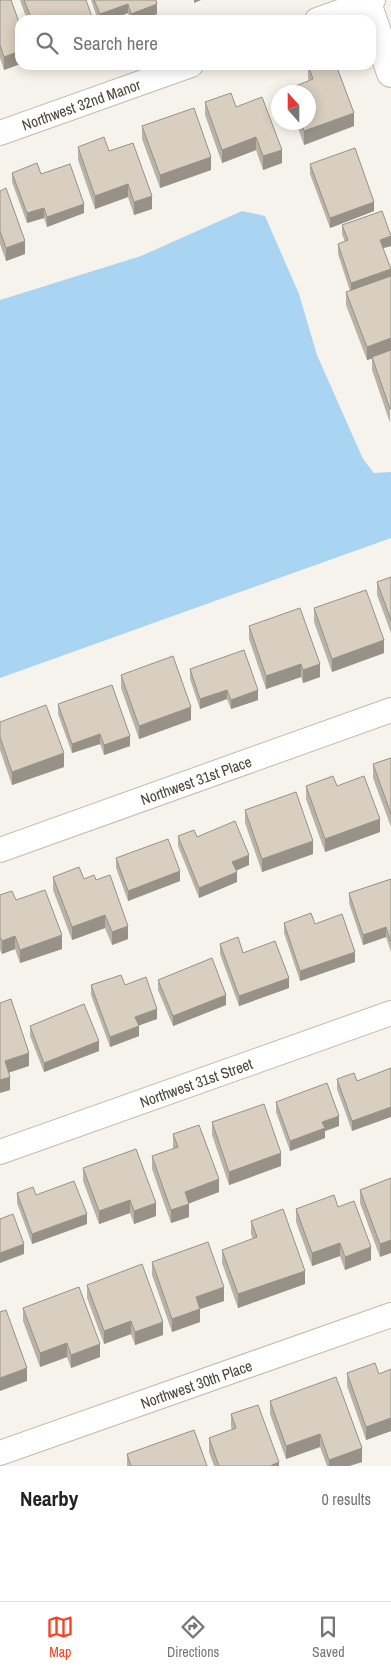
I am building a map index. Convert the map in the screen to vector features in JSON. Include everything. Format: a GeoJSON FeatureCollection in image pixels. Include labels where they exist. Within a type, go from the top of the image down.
{"type":"FeatureCollection","features":[{"type":"Feature","properties":{"kind":"street"},"geometry":{"type":"LineString","coordinates":[[331,15],[369,1],[373,15]]}},
{"type":"Feature","properties":{"kind":"street"},"geometry":{"type":"LineString","coordinates":[[376,24],[391,73]]}},
{"type":"Feature","properties":{"kind":"street","name":"Northwest 32nd Manor"},"geometry":{"type":"LineString","coordinates":[[0,133],[177,70]]}},
{"type":"Feature","properties":{"kind":"street","name":"Northwest 31st Place"},"geometry":{"type":"LineString","coordinates":[[0,850],[391,710]]}},
{"type":"Feature","properties":{"kind":"street","name":"Northwest 31st Street"},"geometry":{"type":"LineString","coordinates":[[0,1152],[391,1013]]}},
{"type":"Feature","properties":{"kind":"street","name":"Northwest 30th Place"},"geometry":{"type":"LineString","coordinates":[[0,1454],[391,1315]]}},
{"type":"Feature","properties":{"kind":"water"},"geometry":{"type":"Polygon","coordinates":[[[242,211],[265,216],[299,294],[317,355],[363,459],[374,473],[391,472],[391,538],[0,678],[0,300],[141,256],[242,211]]]}},
{"type":"Feature","properties":{"kind":"building"},"geometry":{"type":"Polygon","coordinates":[[[0,0],[11,0],[16,15],[15,53],[4,57],[0,45],[0,0]]]}},
{"type":"Feature","properties":{"kind":"building"},"geometry":{"type":"Polygon","coordinates":[[[24,0],[86,0],[91,15],[30,15],[24,0]]]}},
{"type":"Feature","properties":{"kind":"building"},"geometry":{"type":"Polygon","coordinates":[[[94,0],[156,0],[157,4],[131,14],[128,4],[100,14],[94,0]]]}},
{"type":"Feature","properties":{"kind":"building"},"geometry":{"type":"Polygon","coordinates":[[[310,70],[338,70],[354,113],[316,127],[316,85],[298,85],[313,79],[310,70]]]}},
{"type":"Feature","properties":{"kind":"building"},"geometry":{"type":"Polygon","coordinates":[[[231,93],[236,107],[262,97],[271,121],[271,130],[274,130],[282,150],[263,156],[256,137],[222,150],[205,102],[231,93]]]}},
{"type":"Feature","properties":{"kind":"building"},"geometry":{"type":"Polygon","coordinates":[[[194,108],[211,157],[160,175],[142,126],[194,108]]]}},
{"type":"Feature","properties":{"kind":"building"},"geometry":{"type":"Polygon","coordinates":[[[104,137],[109,151],[133,143],[152,196],[134,202],[128,184],[95,196],[78,147],[104,137]]]}},
{"type":"Feature","properties":{"kind":"building"},"geometry":{"type":"Polygon","coordinates":[[[355,148],[374,202],[330,218],[310,164],[355,148]]]}},
{"type":"Feature","properties":{"kind":"building"},"geometry":{"type":"Polygon","coordinates":[[[37,163],[41,174],[70,164],[84,204],[47,217],[44,208],[27,213],[12,173],[37,163]]]}},
{"type":"Feature","properties":{"kind":"building"},"geometry":{"type":"Polygon","coordinates":[[[6,188],[25,241],[6,248],[0,231],[0,191],[6,188]]]}},
{"type":"Feature","properties":{"kind":"building"},"geometry":{"type":"Polygon","coordinates":[[[382,211],[391,236],[380,240],[391,269],[351,283],[338,244],[348,240],[342,225],[382,211]]]}},
{"type":"Feature","properties":{"kind":"building"},"geometry":{"type":"Polygon","coordinates":[[[391,276],[391,338],[367,347],[346,292],[391,276]]]}},
{"type":"Feature","properties":{"kind":"building"},"geometry":{"type":"Polygon","coordinates":[[[391,350],[391,409],[390,409],[372,357],[391,350]]]}},
{"type":"Feature","properties":{"kind":"building"},"geometry":{"type":"Polygon","coordinates":[[[391,577],[391,620],[377,582],[391,577]]]}},
{"type":"Feature","properties":{"kind":"building"},"geometry":{"type":"Polygon","coordinates":[[[366,590],[384,640],[332,659],[314,608],[366,590]]]}},
{"type":"Feature","properties":{"kind":"building"},"geometry":{"type":"Polygon","coordinates":[[[300,608],[320,664],[303,670],[301,664],[266,676],[249,626],[300,608]]]}},
{"type":"Feature","properties":{"kind":"building"},"geometry":{"type":"Polygon","coordinates":[[[244,650],[258,690],[231,700],[227,690],[200,699],[190,669],[244,650]]]}},
{"type":"Feature","properties":{"kind":"building"},"geometry":{"type":"Polygon","coordinates":[[[173,656],[191,707],[139,726],[121,675],[173,656]]]}},
{"type":"Feature","properties":{"kind":"building"},"geometry":{"type":"Polygon","coordinates":[[[112,685],[130,736],[104,745],[100,734],[72,744],[58,704],[112,685]]]}},
{"type":"Feature","properties":{"kind":"building"},"geometry":{"type":"Polygon","coordinates":[[[46,705],[64,753],[12,772],[0,737],[0,722],[46,705]]]}},
{"type":"Feature","properties":{"kind":"building"},"geometry":{"type":"Polygon","coordinates":[[[391,758],[391,814],[373,764],[391,758]]]}},
{"type":"Feature","properties":{"kind":"building"},"geometry":{"type":"Polygon","coordinates":[[[333,776],[337,786],[364,776],[380,819],[325,839],[306,786],[333,776]]]}},
{"type":"Feature","properties":{"kind":"building"},"geometry":{"type":"Polygon","coordinates":[[[296,792],[313,841],[262,859],[245,810],[296,792]]]}},
{"type":"Feature","properties":{"kind":"building"},"geometry":{"type":"Polygon","coordinates":[[[235,821],[249,855],[232,862],[237,872],[199,888],[178,836],[194,830],[197,837],[235,821]]]}},
{"type":"Feature","properties":{"kind":"building"},"geometry":{"type":"Polygon","coordinates":[[[168,839],[180,871],[128,891],[116,858],[168,839]]]}},
{"type":"Feature","properties":{"kind":"building"},"geometry":{"type":"Polygon","coordinates":[[[79,867],[84,879],[94,875],[96,880],[110,875],[128,926],[112,932],[105,915],[72,927],[53,877],[79,867]]]}},
{"type":"Feature","properties":{"kind":"building"},"geometry":{"type":"Polygon","coordinates":[[[391,879],[391,942],[386,927],[363,935],[349,893],[391,879]]]}},
{"type":"Feature","properties":{"kind":"building"},"geometry":{"type":"Polygon","coordinates":[[[45,890],[62,935],[20,950],[15,936],[2,941],[0,937],[0,895],[12,891],[16,900],[45,890]]]}},
{"type":"Feature","properties":{"kind":"building"},"geometry":{"type":"Polygon","coordinates":[[[311,913],[315,924],[342,914],[355,952],[300,971],[284,923],[311,913]]]}},
{"type":"Feature","properties":{"kind":"building"},"geometry":{"type":"Polygon","coordinates":[[[238,937],[243,953],[275,941],[289,978],[239,996],[220,944],[238,937]]]}},
{"type":"Feature","properties":{"kind":"building"},"geometry":{"type":"Polygon","coordinates":[[[212,958],[226,995],[173,1016],[158,980],[212,958]]]}},
{"type":"Feature","properties":{"kind":"building"},"geometry":{"type":"Polygon","coordinates":[[[121,975],[125,985],[146,977],[157,1009],[135,1017],[139,1026],[110,1037],[91,985],[121,975]]]}},
{"type":"Feature","properties":{"kind":"building"},"geometry":{"type":"Polygon","coordinates":[[[11,999],[29,1053],[5,1061],[10,1077],[0,1080],[0,1003],[11,999]]]}},
{"type":"Feature","properties":{"kind":"building"},"geometry":{"type":"Polygon","coordinates":[[[84,1004],[99,1041],[44,1063],[30,1026],[84,1004]]]}},
{"type":"Feature","properties":{"kind":"building"},"geometry":{"type":"Polygon","coordinates":[[[391,1068],[391,1107],[352,1121],[337,1079],[354,1073],[357,1081],[391,1068]]]}},
{"type":"Feature","properties":{"kind":"building"},"geometry":{"type":"Polygon","coordinates":[[[327,1083],[339,1116],[322,1122],[325,1128],[290,1141],[276,1102],[327,1083]]]}},
{"type":"Feature","properties":{"kind":"building"},"geometry":{"type":"Polygon","coordinates":[[[264,1104],[281,1153],[229,1172],[212,1122],[264,1104]]]}},
{"type":"Feature","properties":{"kind":"building"},"geometry":{"type":"Polygon","coordinates":[[[199,1125],[219,1179],[185,1192],[189,1204],[171,1210],[152,1156],[178,1147],[173,1134],[199,1125]]]}},
{"type":"Feature","properties":{"kind":"building"},"geometry":{"type":"Polygon","coordinates":[[[136,1149],[156,1203],[134,1211],[130,1200],[99,1211],[83,1168],[136,1149]]]}},
{"type":"Feature","properties":{"kind":"building"},"geometry":{"type":"Polygon","coordinates":[[[391,1178],[391,1240],[380,1244],[360,1190],[391,1178]]]}},
{"type":"Feature","properties":{"kind":"building"},"geometry":{"type":"Polygon","coordinates":[[[74,1181],[87,1214],[32,1234],[17,1193],[33,1187],[36,1195],[74,1181]]]}},
{"type":"Feature","properties":{"kind":"building"},"geometry":{"type":"Polygon","coordinates":[[[334,1195],[338,1207],[354,1201],[371,1247],[345,1257],[340,1243],[312,1253],[296,1209],[334,1195]]]}},
{"type":"Feature","properties":{"kind":"building"},"geometry":{"type":"Polygon","coordinates":[[[283,1209],[305,1271],[238,1294],[222,1250],[257,1237],[251,1221],[283,1209]]]}},
{"type":"Feature","properties":{"kind":"building"},"geometry":{"type":"Polygon","coordinates":[[[13,1214],[24,1244],[0,1253],[0,1219],[13,1214]]]}},
{"type":"Feature","properties":{"kind":"building"},"geometry":{"type":"Polygon","coordinates":[[[208,1242],[224,1287],[196,1297],[200,1309],[172,1319],[152,1262],[208,1242]]]}},
{"type":"Feature","properties":{"kind":"building"},"geometry":{"type":"Polygon","coordinates":[[[142,1264],[163,1322],[135,1332],[131,1321],[104,1331],[87,1285],[142,1264]]]}},
{"type":"Feature","properties":{"kind":"building"},"geometry":{"type":"Polygon","coordinates":[[[79,1287],[100,1344],[71,1355],[67,1343],[40,1353],[23,1308],[79,1287]]]}},
{"type":"Feature","properties":{"kind":"building"},"geometry":{"type":"Polygon","coordinates":[[[6,1310],[27,1368],[0,1378],[0,1312],[6,1310]]]}},
{"type":"Feature","properties":{"kind":"building"},"geometry":{"type":"Polygon","coordinates":[[[375,1363],[379,1374],[391,1369],[391,1418],[366,1427],[347,1373],[375,1363]]]}},
{"type":"Feature","properties":{"kind":"building"},"geometry":{"type":"Polygon","coordinates":[[[336,1377],[362,1448],[329,1460],[320,1434],[286,1446],[270,1401],[336,1377]]]}},
{"type":"Feature","properties":{"kind":"building"},"geometry":{"type":"Polygon","coordinates":[[[258,1405],[279,1462],[270,1466],[219,1466],[209,1438],[236,1428],[231,1414],[258,1405]]]}},
{"type":"Feature","properties":{"kind":"building"},"geometry":{"type":"Polygon","coordinates":[[[194,1430],[207,1466],[131,1466],[127,1454],[194,1430]]]}}]}
